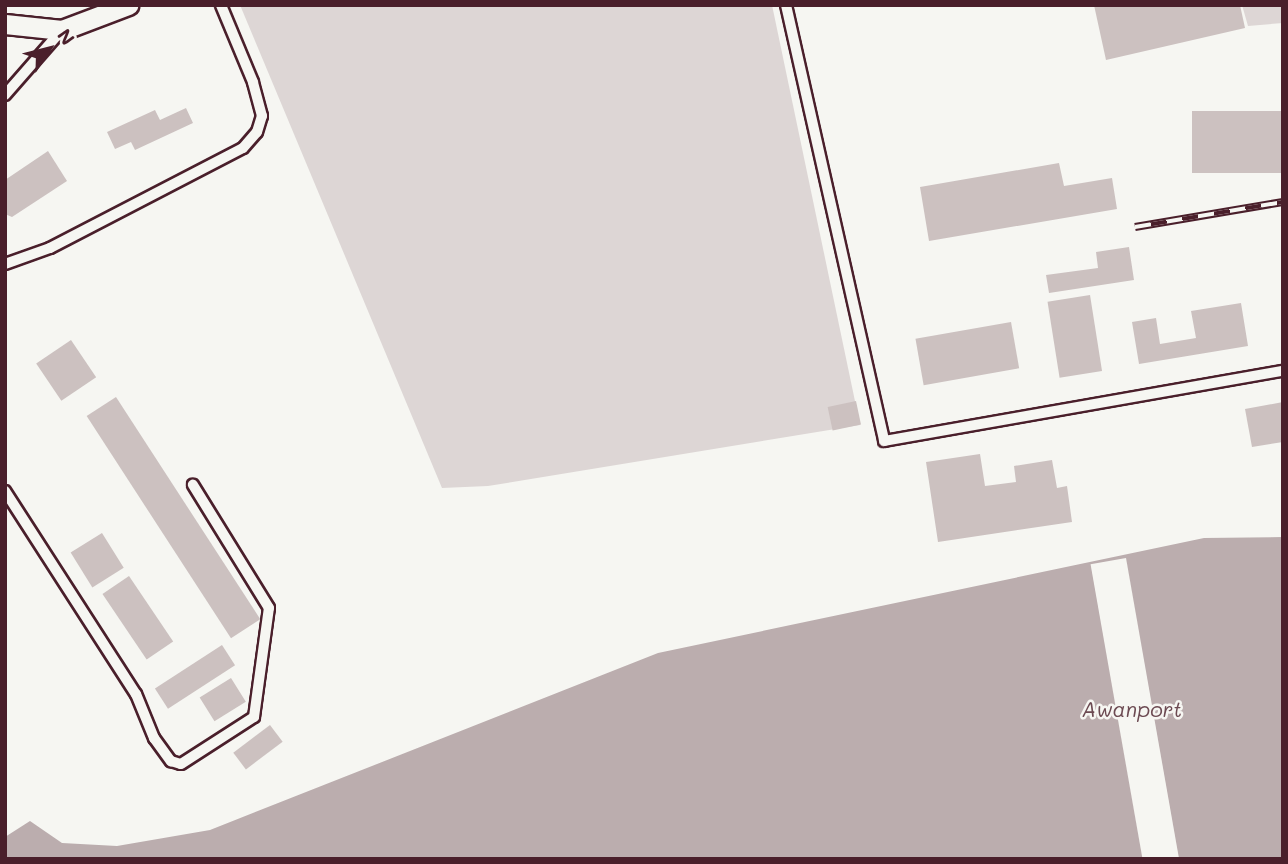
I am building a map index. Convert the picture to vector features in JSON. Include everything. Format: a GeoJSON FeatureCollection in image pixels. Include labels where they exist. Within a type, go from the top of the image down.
{"type":"FeatureCollection","features":[{"type":"Feature","properties":{"kind":"street"},"geometry":{"type":"LineString","coordinates":[[5,24],[62,30],[128,5]]}},
{"type":"Feature","properties":{"kind":"lane"},"geometry":{"type":"LineString","coordinates":[[5,264],[50,248],[243,148],[257,132],[262,116],[253,82],[221,5]]}},
{"type":"Feature","properties":{"kind":"lane"},"geometry":{"type":"LineString","coordinates":[[786,5],[884,441],[1283,371]]}},
{"type":"Feature","properties":{"kind":"lane"},"geometry":{"type":"LineString","coordinates":[[5,95],[62,30]]}},
{"type":"Feature","properties":{"kind":"lane"},"geometry":{"type":"LineString","coordinates":[[5,491],[136,694],[153,738],[171,761],[181,764],[254,717],[269,608],[193,485]]}},
{"type":"Feature","properties":{"kind":"shaded area"},"geometry":{"type":"Polygon","coordinates":[[[240,5],[772,5],[860,425],[488,486],[442,488],[240,5]]]}},
{"type":"Feature","properties":{"kind":"shaded area"},"geometry":{"type":"Polygon","coordinates":[[[1242,5],[1283,5],[1283,23],[1248,26],[1242,5]]]}},
{"type":"Feature","properties":{"kind":"water","name":"Awanport"},"geometry":{"type":"Polygon","coordinates":[[[1283,537],[1283,859],[5,859],[5,837],[30,821],[62,843],[117,846],[210,830],[658,653],[1204,538],[1283,537]]]}},
{"type":"Feature","properties":{"kind":"pier"},"geometry":{"type":"Polygon","coordinates":[[[1126,558],[1179,859],[1143,859],[1091,564],[1126,558]]]}},
{"type":"Feature","properties":{"kind":"building"},"geometry":{"type":"Polygon","coordinates":[[[1094,5],[1240,5],[1245,28],[1106,60],[1094,5]]]}},
{"type":"Feature","properties":{"kind":"building"},"geometry":{"type":"Polygon","coordinates":[[[186,108],[193,123],[135,150],[131,142],[115,149],[107,132],[155,110],[160,120],[186,108]]]}},
{"type":"Feature","properties":{"kind":"building"},"geometry":{"type":"Polygon","coordinates":[[[1192,111],[1283,111],[1283,173],[1192,173],[1192,111]]]}},
{"type":"Feature","properties":{"kind":"building"},"geometry":{"type":"Polygon","coordinates":[[[48,151],[67,181],[12,217],[5,214],[5,180],[48,151]]]}},
{"type":"Feature","properties":{"kind":"building"},"geometry":{"type":"Polygon","coordinates":[[[1059,163],[1064,186],[1112,178],[1117,209],[929,241],[920,187],[1059,163]]]}},
{"type":"Feature","properties":{"kind":"building"},"geometry":{"type":"Polygon","coordinates":[[[1129,247],[1134,280],[1049,293],[1046,275],[1098,268],[1096,252],[1129,247]]]}},
{"type":"Feature","properties":{"kind":"building"},"geometry":{"type":"Polygon","coordinates":[[[1090,295],[1102,371],[1060,378],[1048,302],[1090,295]]]}},
{"type":"Feature","properties":{"kind":"building"},"geometry":{"type":"Polygon","coordinates":[[[1241,303],[1248,346],[1139,364],[1132,322],[1156,318],[1160,344],[1196,338],[1191,311],[1241,303]]]}},
{"type":"Feature","properties":{"kind":"building"},"geometry":{"type":"Polygon","coordinates":[[[1011,322],[1019,368],[924,385],[915,339],[1011,322]]]}},
{"type":"Feature","properties":{"kind":"building"},"geometry":{"type":"Polygon","coordinates":[[[71,340],[96,377],[61,401],[36,363],[71,340]]]}},
{"type":"Feature","properties":{"kind":"building"},"geometry":{"type":"Polygon","coordinates":[[[116,397],[260,619],[231,638],[87,416],[116,397]]]}},
{"type":"Feature","properties":{"kind":"building"},"geometry":{"type":"Polygon","coordinates":[[[856,401],[861,424],[833,431],[828,407],[856,401]]]}},
{"type":"Feature","properties":{"kind":"building"},"geometry":{"type":"Polygon","coordinates":[[[1283,402],[1283,442],[1252,447],[1245,409],[1283,402]]]}},
{"type":"Feature","properties":{"kind":"building"},"geometry":{"type":"Polygon","coordinates":[[[980,454],[985,486],[1016,482],[1014,466],[1052,460],[1057,488],[1067,486],[1072,522],[938,542],[926,462],[980,454]]]}},
{"type":"Feature","properties":{"kind":"building"},"geometry":{"type":"Polygon","coordinates":[[[102,533],[124,568],[92,587],[71,553],[102,533]]]}},
{"type":"Feature","properties":{"kind":"building"},"geometry":{"type":"Polygon","coordinates":[[[129,576],[173,641],[147,659],[102,594],[129,576]]]}},
{"type":"Feature","properties":{"kind":"building"},"geometry":{"type":"Polygon","coordinates":[[[222,645],[235,665],[168,709],[155,689],[222,645]]]}},
{"type":"Feature","properties":{"kind":"building"},"geometry":{"type":"Polygon","coordinates":[[[231,678],[246,702],[214,721],[200,698],[231,678]]]}},
{"type":"Feature","properties":{"kind":"building"},"geometry":{"type":"Polygon","coordinates":[[[270,725],[283,742],[246,769],[233,753],[270,725]]]}},
{"type":"Feature","properties":{"kind":"railway"},"geometry":{"type":"LineString","coordinates":[[1135,227],[1283,202]]}}]}
